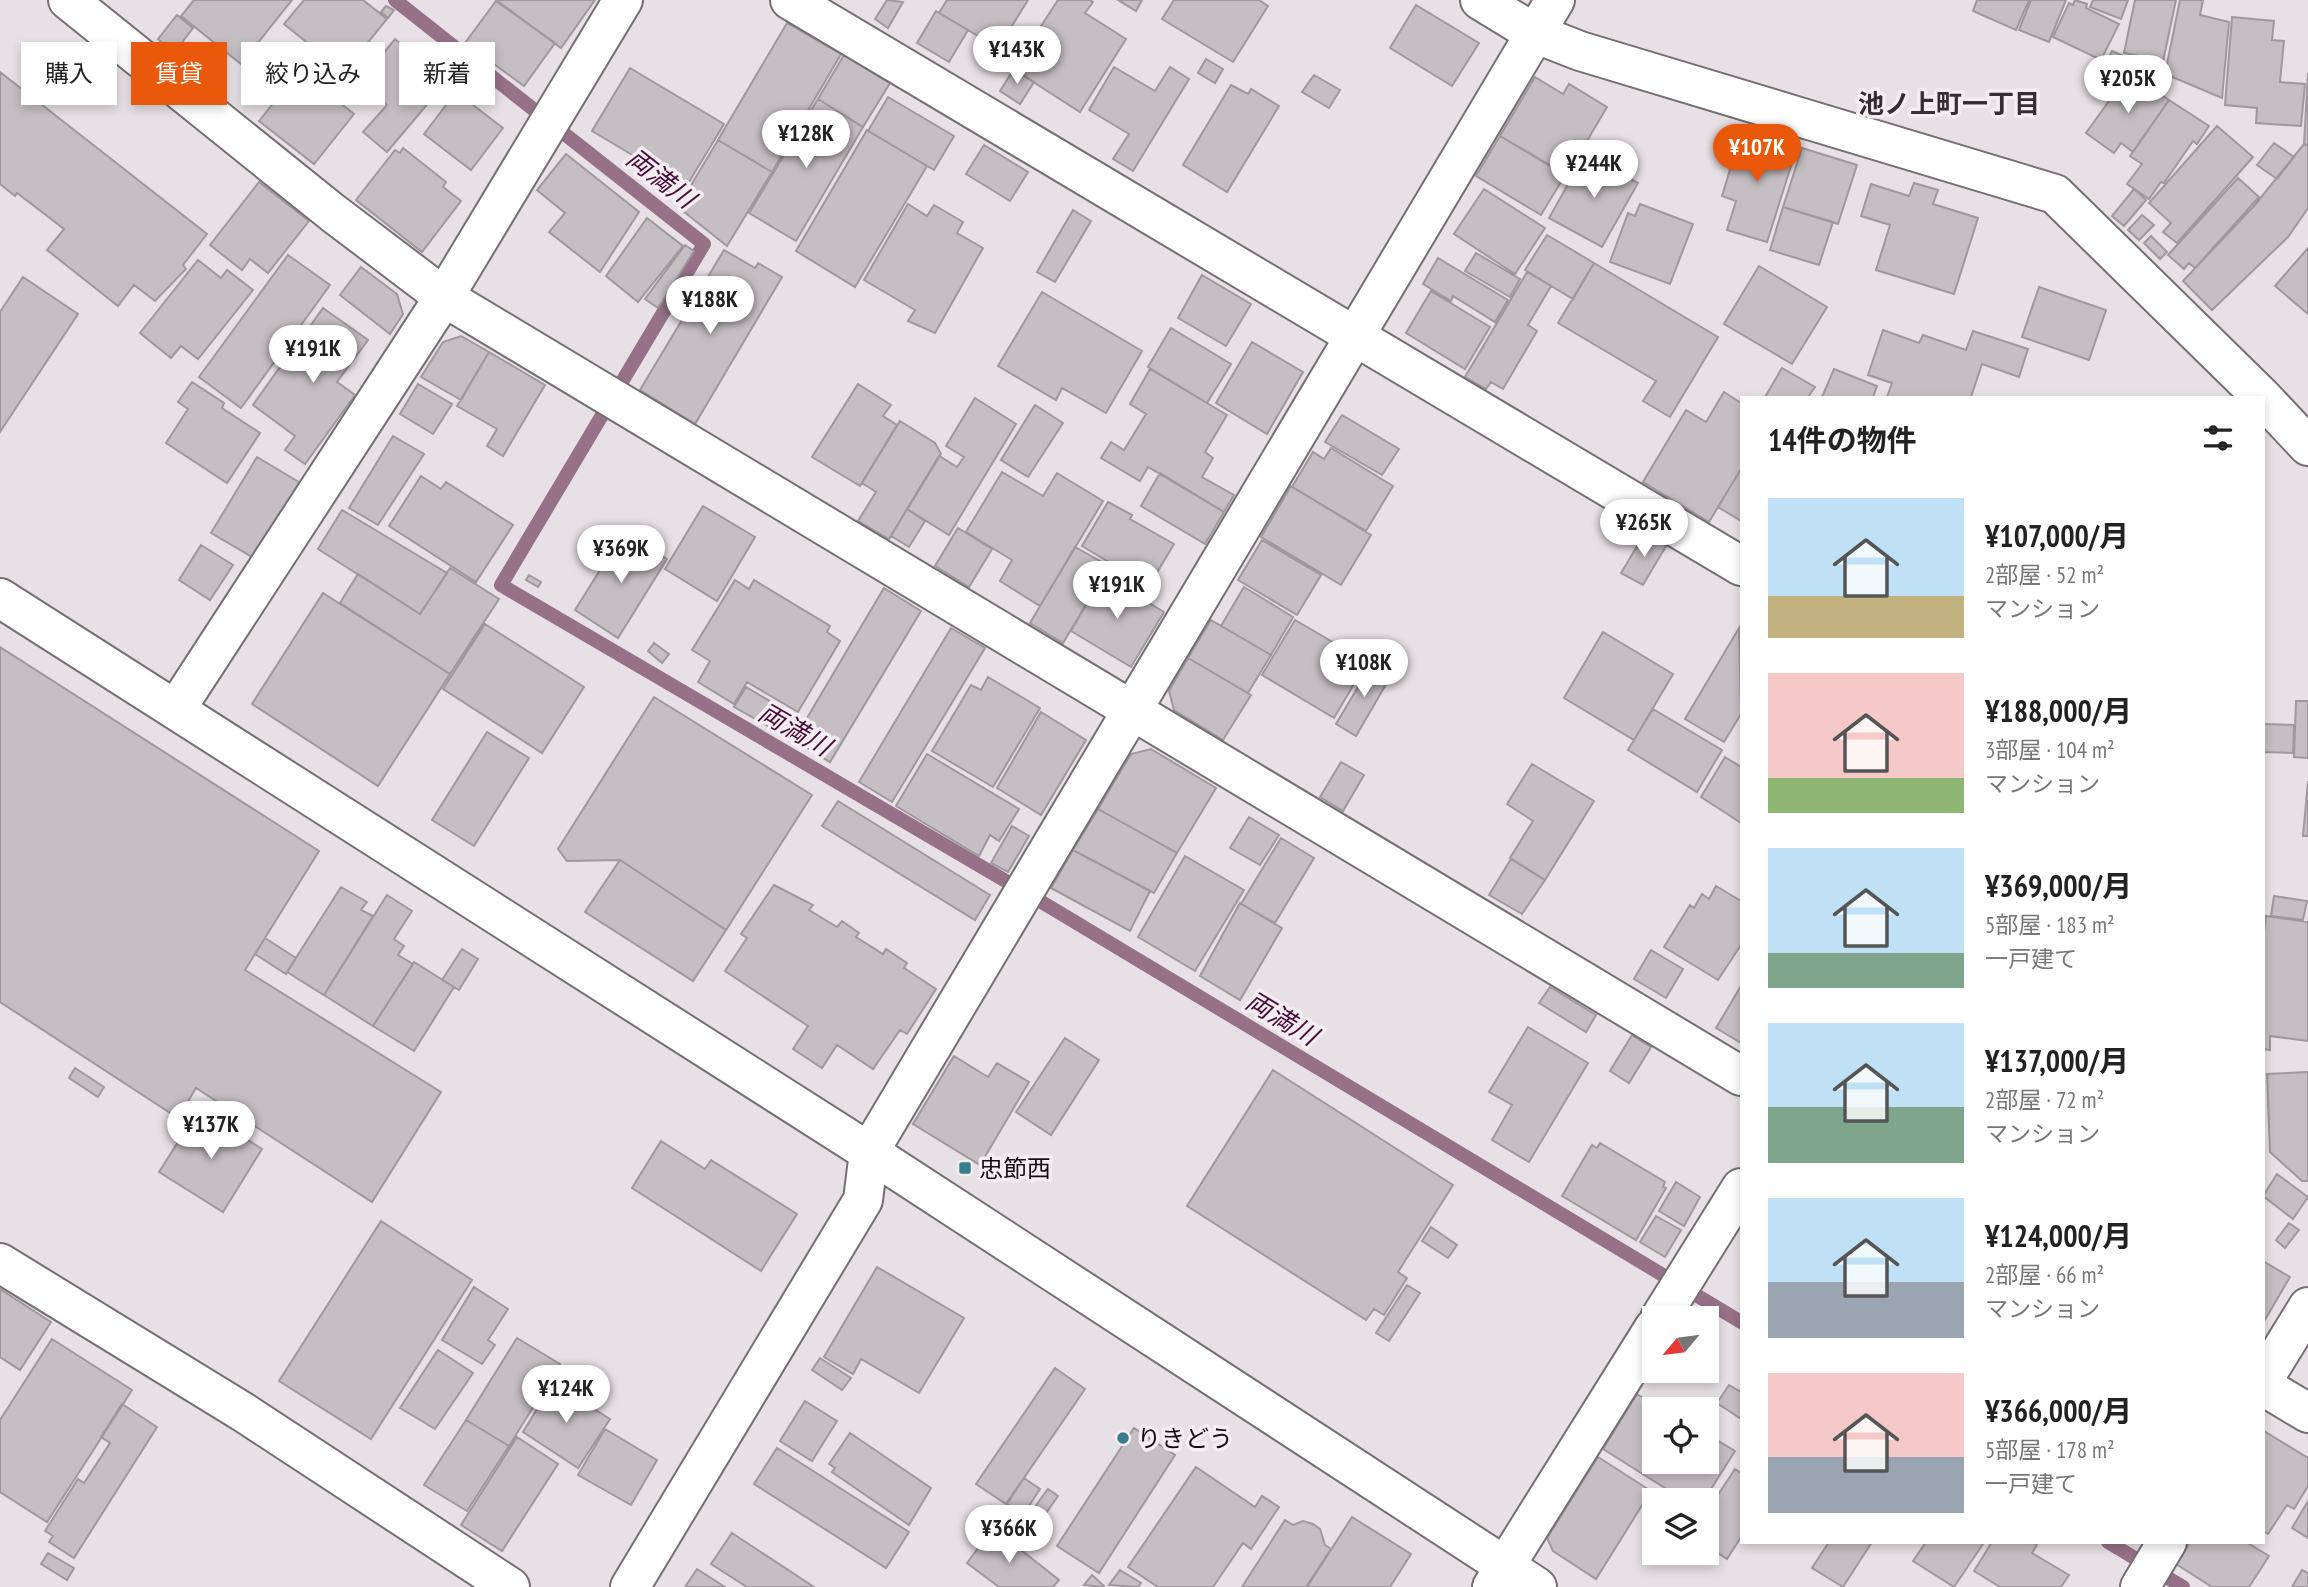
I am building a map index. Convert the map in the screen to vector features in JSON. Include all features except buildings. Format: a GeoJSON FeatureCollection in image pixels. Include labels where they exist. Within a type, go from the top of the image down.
{"type":"FeatureCollection","features":[{"type":"Feature","properties":{"kind":"street"},"geometry":{"type":"LineString","coordinates":[[68,0],[333,213],[444,297],[1740,1075]]}},
{"type":"Feature","properties":{"kind":"street"},"geometry":{"type":"LineString","coordinates":[[177,709],[444,297],[622,0]]}},
{"type":"Feature","properties":{"kind":"street"},"geometry":{"type":"LineString","coordinates":[[790,0],[1740,565]]}},
{"type":"Feature","properties":{"kind":"street"},"geometry":{"type":"LineString","coordinates":[[1480,0],[1534,33],[1580,51],[2055,194],[2250,393]]}},
{"type":"Feature","properties":{"kind":"street"},"geometry":{"type":"LineString","coordinates":[[630,1587],[863,1200],[869,1152],[1555,0]]}},
{"type":"Feature","properties":{"kind":"street"},"geometry":{"type":"LineString","coordinates":[[2265,407],[2308,446]]}},
{"type":"Feature","properties":{"kind":"street"},"geometry":{"type":"LineString","coordinates":[[0,598],[869,1152],[1498,1577],[1537,1587]]}},
{"type":"Feature","properties":{"kind":"street"},"geometry":{"type":"LineString","coordinates":[[1498,1577],[1740,1190]]}},
{"type":"Feature","properties":{"kind":"street"},"geometry":{"type":"LineString","coordinates":[[0,1263],[243,1412],[510,1587]]}},
{"type":"Feature","properties":{"kind":"street"},"geometry":{"type":"LineString","coordinates":[[2265,1377],[2308,1307]]}},
{"type":"Feature","properties":{"kind":"street"},"geometry":{"type":"LineString","coordinates":[[2265,1387],[2308,1413]]}},
{"type":"Feature","properties":{"kind":"waterway","name":"両満川"},"geometry":{"type":"LineString","coordinates":[[395,0],[704,244],[501,585],[1040,901],[1740,1321]]}},
{"type":"Feature","properties":{"kind":"waterway","name":"両満川"},"geometry":{"type":"LineString","coordinates":[[2111,1544],[2183,1587]]}},
{"type":"Feature","properties":{"kind":"place","name":"忠節西"},"geometry":{"type":"Point","coordinates":[965,1168]}},
{"type":"Feature","properties":{"kind":"place","name":"りきどう"},"geometry":{"type":"Point","coordinates":[1123,1438]}},
{"type":"Feature","properties":{"kind":"district","name":"池ノ上町一丁目"},"geometry":{"type":"Point","coordinates":[1949,103]}}]}
